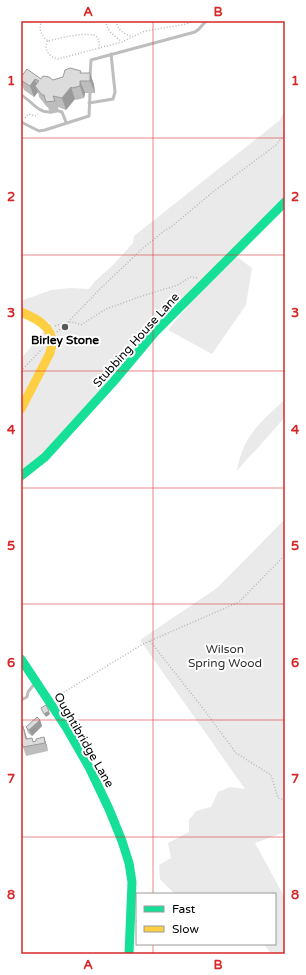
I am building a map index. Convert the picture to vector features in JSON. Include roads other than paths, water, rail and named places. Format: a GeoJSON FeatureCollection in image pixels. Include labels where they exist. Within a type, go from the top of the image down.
{"type":"FeatureCollection","features":[{"type":"Feature","properties":{"kind":"street","name":"Stubbing House Lane"},"geometry":{"type":"LineString","coordinates":[[21,476],[45,457],[114,381],[155,332],[285,202]]}},
{"type":"Feature","properties":{"kind":"street"},"geometry":{"type":"LineString","coordinates":[[21,312],[44,324],[50,336],[50,353],[21,409]]}},
{"type":"Feature","properties":{"kind":"street","name":"Oughtibridge Lane"},"geometry":{"type":"LineString","coordinates":[[21,659],[66,727],[89,767],[122,841],[129,863],[132,882],[129,954]]}},
{"type":"Feature","properties":{"kind":"lane"},"geometry":{"type":"LineString","coordinates":[[90,85],[91,60],[195,32],[206,21]]}},
{"type":"Feature","properties":{"kind":"lane"},"geometry":{"type":"LineString","coordinates":[[89,104],[113,99],[115,92],[111,54]]}},
{"type":"Feature","properties":{"kind":"lane"},"geometry":{"type":"LineString","coordinates":[[22,123],[39,130],[45,130],[88,116],[90,93]]}},
{"type":"Feature","properties":{"kind":"lane"},"geometry":{"type":"LineString","coordinates":[[21,96],[26,98],[41,110],[50,112]]}},
{"type":"Feature","properties":{"kind":"lane"},"geometry":{"type":"LineString","coordinates":[[59,111],[62,112],[66,122]]}},
{"type":"Feature","properties":{"kind":"lane"},"geometry":{"type":"LineString","coordinates":[[21,700],[27,697],[28,692],[36,682]]}},
{"type":"Feature","properties":{"kind":"place","name":"Birley Stone"},"geometry":{"type":"Point","coordinates":[65,327]}},
{"type":"Feature","properties":{"kind":"park label","name":"Wilson Spring Wood"},"geometry":{"type":"Point","coordinates":[225,656]}}]}
